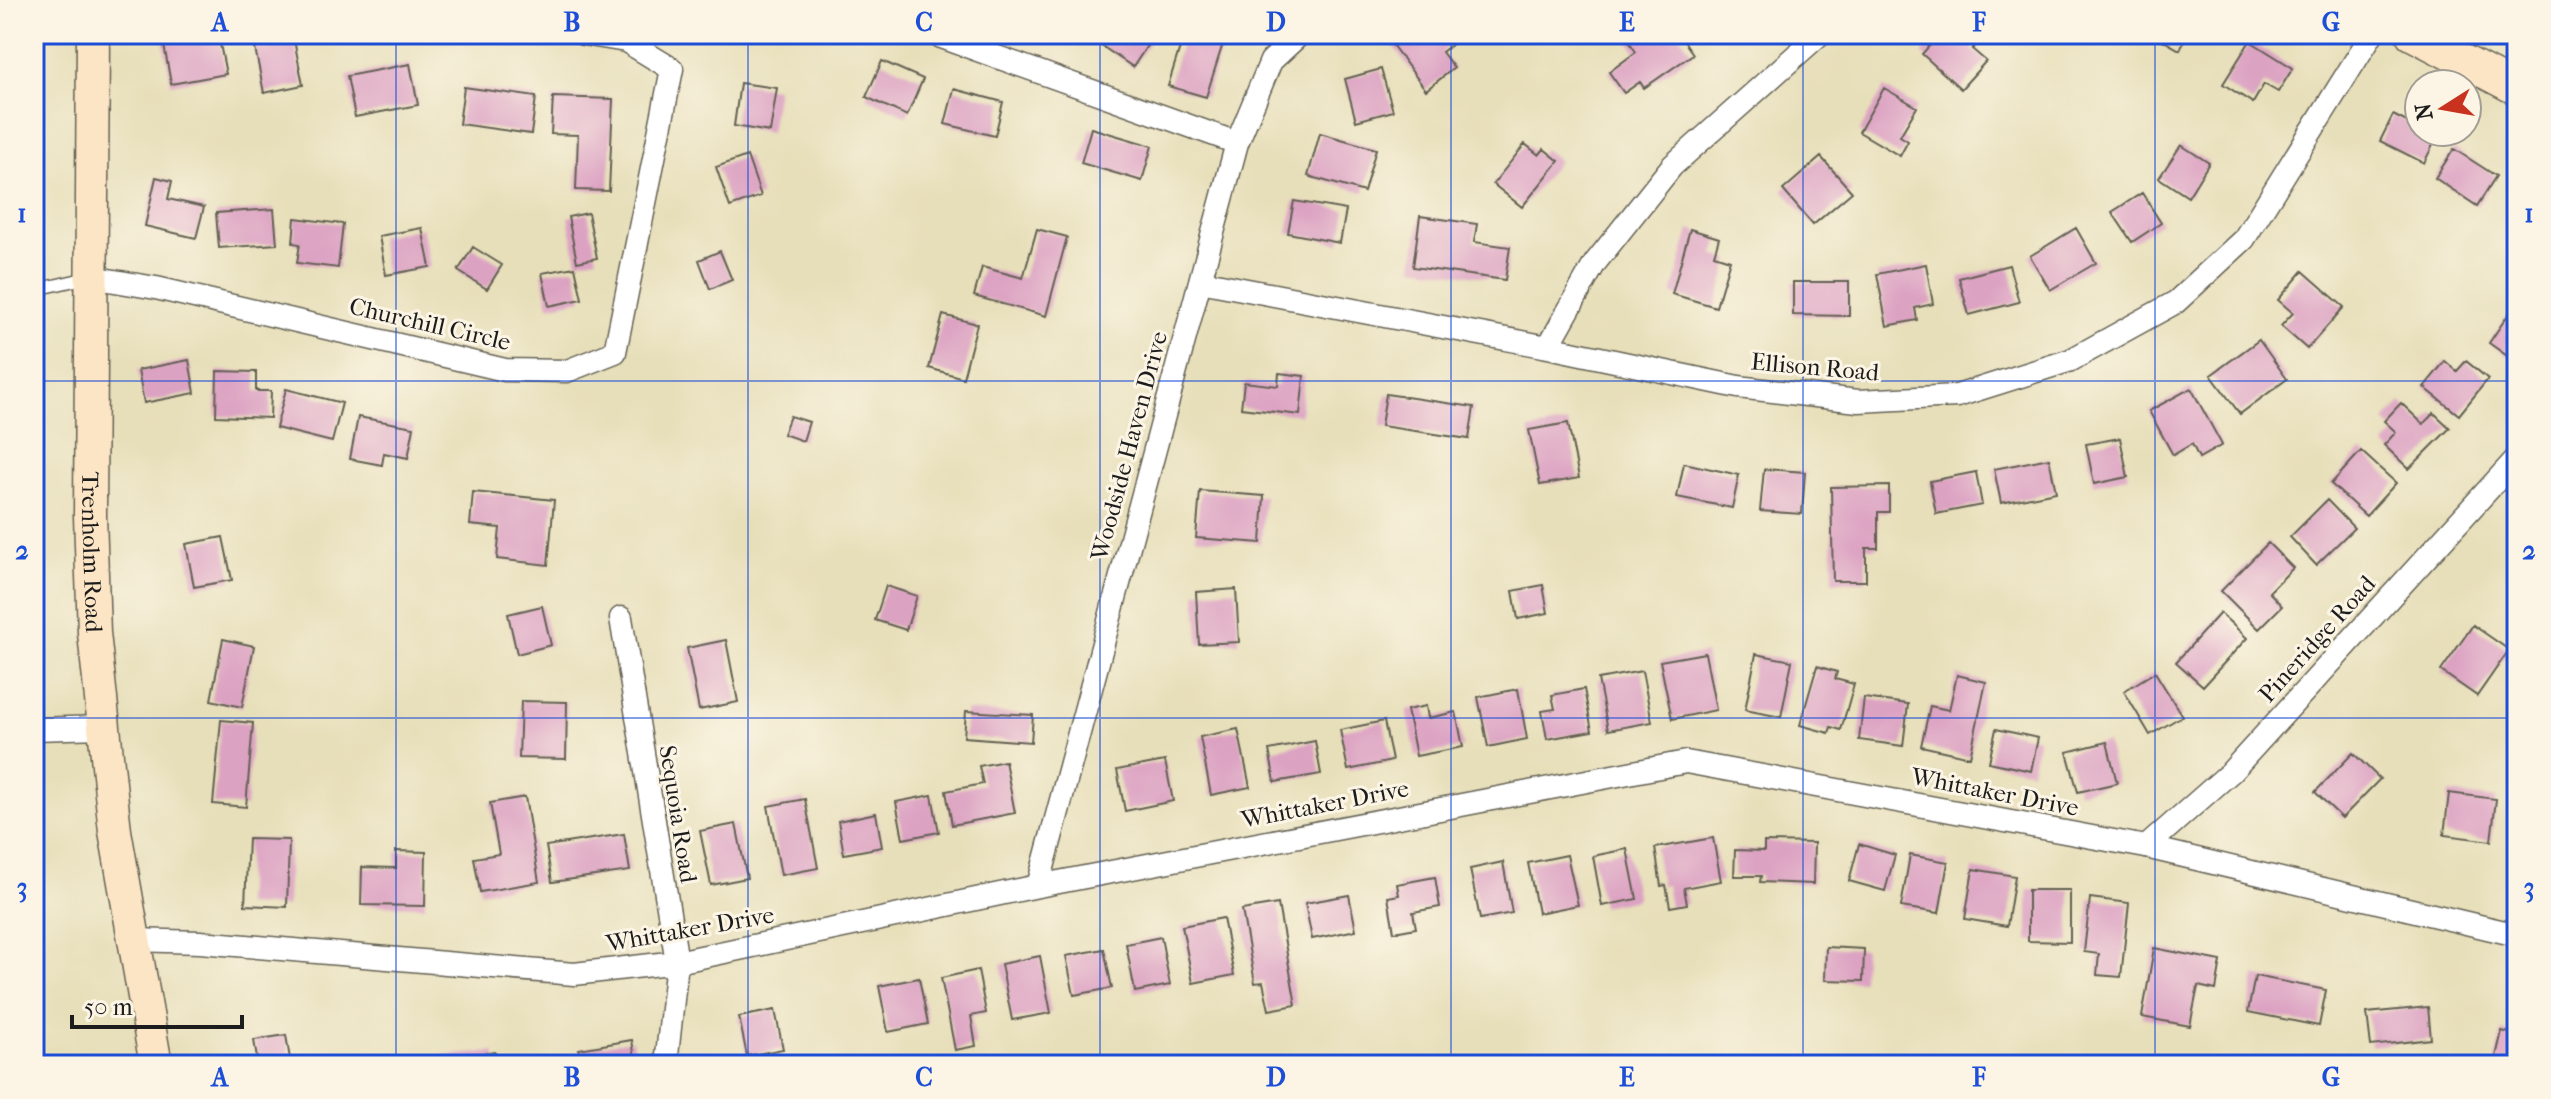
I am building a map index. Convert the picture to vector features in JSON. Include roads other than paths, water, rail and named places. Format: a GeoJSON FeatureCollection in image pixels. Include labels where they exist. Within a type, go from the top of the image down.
{"type":"FeatureCollection","features":[{"type":"Feature","properties":{"kind":"main road","name":"Trenholm Road"},"geometry":{"type":"LineString","coordinates":[[93,34],[90,516],[94,633],[115,831],[156,1065]]}},
{"type":"Feature","properties":{"kind":"main road"},"geometry":{"type":"LineString","coordinates":[[2425,37],[2517,89]]}},
{"type":"Feature","properties":{"kind":"street","name":"Churchill Circle"},"geometry":{"type":"LineString","coordinates":[[91,277],[156,288],[505,370],[567,371],[615,352],[672,69],[626,41],[583,34]]}},
{"type":"Feature","properties":{"kind":"street"},"geometry":{"type":"LineString","coordinates":[[933,34],[1237,143]]}},
{"type":"Feature","properties":{"kind":"street","name":"Woodside Haven Drive"},"geometry":{"type":"LineString","coordinates":[[1038,886],[1237,143],[1271,61],[1300,34]]}},
{"type":"Feature","properties":{"kind":"street"},"geometry":{"type":"LineString","coordinates":[[1548,347],[1595,263],[1672,166],[1820,34]]}},
{"type":"Feature","properties":{"kind":"street","name":"Ellison Road"},"geometry":{"type":"LineString","coordinates":[[1200,281],[1548,347],[1738,387],[1858,401],[1957,396],[2071,360],[2176,302],[2244,239],[2372,34]]}},
{"type":"Feature","properties":{"kind":"street","name":"Pineridge Road"},"geometry":{"type":"LineString","coordinates":[[2146,847],[2231,772],[2517,458]]}},
{"type":"Feature","properties":{"kind":"street","name":"Sequoia Road"},"geometry":{"type":"LineString","coordinates":[[621,618],[677,962],[666,1065]]}},
{"type":"Feature","properties":{"kind":"street"},"geometry":{"type":"LineString","coordinates":[[34,729],[103,727]]}},
{"type":"Feature","properties":{"kind":"street","name":"Whittaker Drive"},"geometry":{"type":"LineString","coordinates":[[133,940],[200,942],[574,974],[677,962],[1038,886],[1686,762],[2146,847],[2517,935]]}},
{"type":"Feature","properties":{"kind":"lane"},"geometry":{"type":"LineString","coordinates":[[34,290],[91,277]]}}]}
